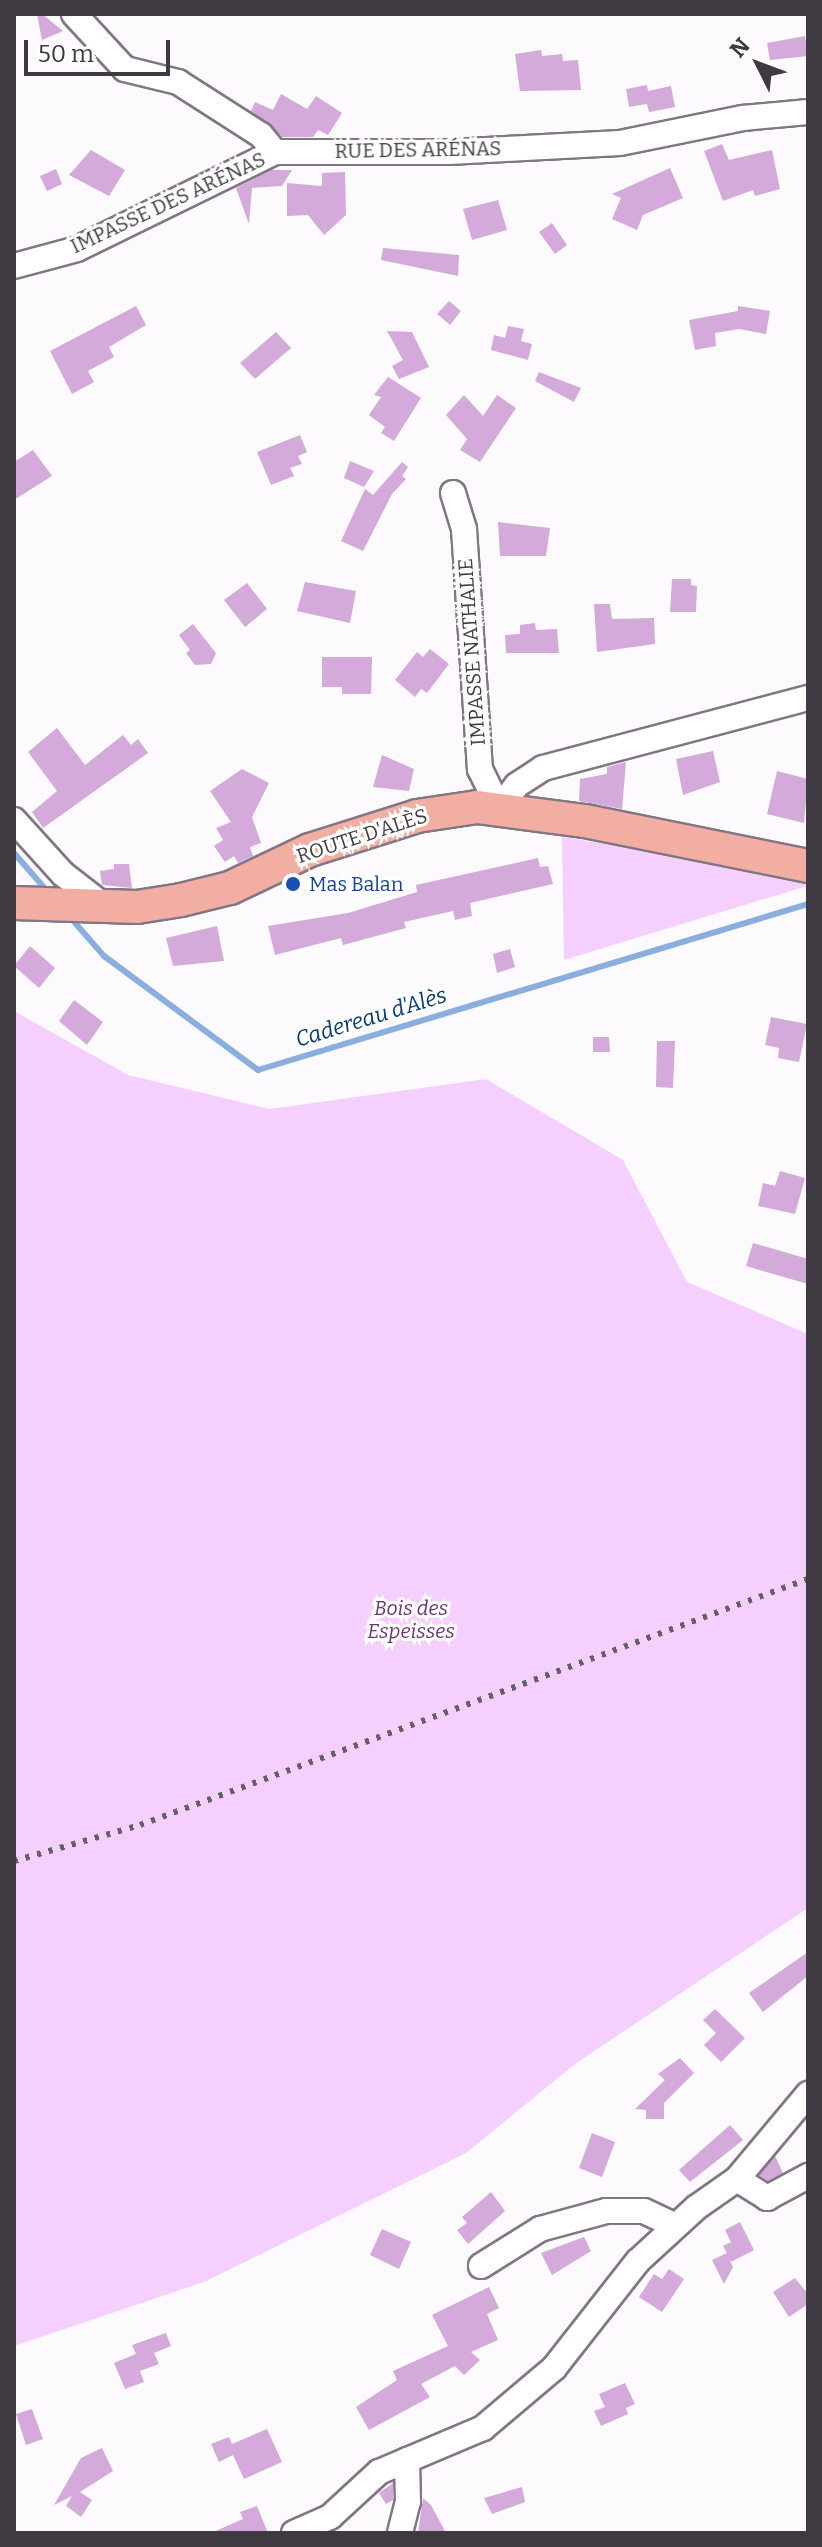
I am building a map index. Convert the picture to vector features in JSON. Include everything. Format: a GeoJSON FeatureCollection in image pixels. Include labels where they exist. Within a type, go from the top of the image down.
{"type":"FeatureCollection","features":[{"type":"Feature","properties":{"kind":"main road","name":"ROUTE D'ALÈS"},"geometry":{"type":"LineString","coordinates":[[23,903],[181,900],[230,888],[310,850],[417,816],[499,808],[808,866]]}},
{"type":"Feature","properties":{"kind":"street"},"geometry":{"type":"LineString","coordinates":[[74,14],[125,69],[178,82],[261,135],[275,152]]}},
{"type":"Feature","properties":{"kind":"street","name":"RUE DES ARÉNAS"},"geometry":{"type":"LineString","coordinates":[[275,152],[449,152],[620,143],[743,118],[808,112]]}},
{"type":"Feature","properties":{"kind":"street","name":"IMPASSE DES ARÉNAS"},"geometry":{"type":"LineString","coordinates":[[14,266],[77,249],[275,152]]}},
{"type":"Feature","properties":{"kind":"street","name":"IMPASSE NATHALIE"},"geometry":{"type":"LineString","coordinates":[[453,493],[464,529],[480,769],[499,808]]}},
{"type":"Feature","properties":{"kind":"street"},"geometry":{"type":"LineString","coordinates":[[499,808],[517,785],[543,768],[808,698]]}},
{"type":"Feature","properties":{"kind":"street"},"geometry":{"type":"LineString","coordinates":[[14,820],[90,904]]}},
{"type":"Feature","properties":{"kind":"street"},"geometry":{"type":"LineString","coordinates":[[294,2533],[330,2517],[379,2472],[483,2428],[554,2368],[638,2261],[676,2226],[737,2179],[808,2094]]}},
{"type":"Feature","properties":{"kind":"street"},"geometry":{"type":"LineString","coordinates":[[737,2179],[767,2198],[808,2176]]}},
{"type":"Feature","properties":{"kind":"street"},"geometry":{"type":"LineString","coordinates":[[481,2266],[540,2229],[606,2211],[644,2211],[676,2226]]}},
{"type":"Feature","properties":{"kind":"street"},"geometry":{"type":"LineString","coordinates":[[400,2533],[408,2502],[407,2460]]}},
{"type":"Feature","properties":{"kind":"green space"},"geometry":{"type":"Polygon","coordinates":[[[562,837],[797,875],[807,886],[564,960],[562,837]]]}},
{"type":"Feature","properties":{"kind":"green space","name":"Bois des Espeisses"},"geometry":{"type":"Polygon","coordinates":[[[14,1011],[128,1075],[270,1109],[486,1079],[623,1160],[687,1282],[808,1334],[808,1908],[575,2064],[466,2153],[204,2282],[14,2346],[14,1011]]]}},
{"type":"Feature","properties":{"kind":"building"},"geometry":{"type":"Polygon","coordinates":[[[37,14],[42,14],[63,31],[42,40],[37,14]]]}},
{"type":"Feature","properties":{"kind":"building"},"geometry":{"type":"Polygon","coordinates":[[[805,36],[808,56],[770,60],[767,43],[805,36]]]}},
{"type":"Feature","properties":{"kind":"building"},"geometry":{"type":"Polygon","coordinates":[[[541,50],[542,56],[562,54],[563,61],[578,60],[581,90],[520,91],[515,54],[541,50]]]}},
{"type":"Feature","properties":{"kind":"building"},"geometry":{"type":"Polygon","coordinates":[[[647,85],[648,91],[671,86],[675,107],[649,112],[647,104],[629,107],[626,89],[647,85]]]}},
{"type":"Feature","properties":{"kind":"building"},"geometry":{"type":"Polygon","coordinates":[[[281,94],[307,109],[316,96],[342,113],[328,135],[318,130],[313,137],[282,137],[251,111],[255,102],[273,110],[281,94]]]}},
{"type":"Feature","properties":{"kind":"building"},"geometry":{"type":"Polygon","coordinates":[[[722,144],[729,160],[772,150],[780,189],[755,196],[753,190],[723,201],[704,151],[722,144]]]}},
{"type":"Feature","properties":{"kind":"building"},"geometry":{"type":"Polygon","coordinates":[[[91,150],[125,170],[109,196],[69,175],[91,150]]]}},
{"type":"Feature","properties":{"kind":"building"},"geometry":{"type":"Polygon","coordinates":[[[670,168],[683,198],[643,215],[637,230],[612,219],[621,198],[612,194],[670,168]]]}},
{"type":"Feature","properties":{"kind":"building"},"geometry":{"type":"Polygon","coordinates":[[[56,169],[62,184],[47,191],[40,176],[56,169]]]}},
{"type":"Feature","properties":{"kind":"building"},"geometry":{"type":"Polygon","coordinates":[[[271,170],[292,170],[282,186],[252,188],[249,224],[236,188],[271,170]]]}},
{"type":"Feature","properties":{"kind":"building"},"geometry":{"type":"Polygon","coordinates":[[[345,172],[346,215],[324,235],[308,215],[287,216],[287,183],[322,186],[322,173],[345,172]]]}},
{"type":"Feature","properties":{"kind":"building"},"geometry":{"type":"Polygon","coordinates":[[[498,200],[507,230],[472,240],[463,209],[498,200]]]}},
{"type":"Feature","properties":{"kind":"building"},"geometry":{"type":"Polygon","coordinates":[[[552,223],[567,245],[555,254],[539,232],[552,223]]]}},
{"type":"Feature","properties":{"kind":"building"},"geometry":{"type":"Polygon","coordinates":[[[383,248],[459,255],[458,276],[381,260],[383,248]]]}},
{"type":"Feature","properties":{"kind":"building"},"geometry":{"type":"Polygon","coordinates":[[[449,301],[461,311],[450,325],[437,314],[449,301]]]}},
{"type":"Feature","properties":{"kind":"building"},"geometry":{"type":"Polygon","coordinates":[[[136,306],[146,325],[109,347],[114,357],[88,371],[94,382],[72,394],[50,351],[136,306]]]}},
{"type":"Feature","properties":{"kind":"building"},"geometry":{"type":"Polygon","coordinates":[[[738,306],[770,311],[766,334],[739,329],[715,333],[716,346],[695,350],[689,320],[738,311],[738,306]]]}},
{"type":"Feature","properties":{"kind":"building"},"geometry":{"type":"Polygon","coordinates":[[[508,326],[524,329],[521,341],[532,344],[528,360],[491,350],[494,335],[505,338],[508,326]]]}},
{"type":"Feature","properties":{"kind":"building"},"geometry":{"type":"Polygon","coordinates":[[[387,331],[412,332],[429,367],[399,379],[392,366],[403,360],[387,331]]]}},
{"type":"Feature","properties":{"kind":"building"},"geometry":{"type":"Polygon","coordinates":[[[276,332],[291,348],[255,379],[240,363],[276,332]]]}},
{"type":"Feature","properties":{"kind":"building"},"geometry":{"type":"Polygon","coordinates":[[[539,372],[581,388],[574,402],[535,381],[539,372]]]}},
{"type":"Feature","properties":{"kind":"building"},"geometry":{"type":"Polygon","coordinates":[[[388,377],[421,398],[394,441],[381,433],[385,427],[369,415],[381,397],[374,395],[388,377]]]}},
{"type":"Feature","properties":{"kind":"building"},"geometry":{"type":"Polygon","coordinates":[[[464,395],[483,416],[497,395],[516,408],[480,462],[460,450],[467,439],[446,415],[464,395]]]}},
{"type":"Feature","properties":{"kind":"building"},"geometry":{"type":"Polygon","coordinates":[[[300,435],[307,452],[298,456],[302,464],[290,468],[294,476],[271,485],[257,452],[300,435]]]}},
{"type":"Feature","properties":{"kind":"building"},"geometry":{"type":"Polygon","coordinates":[[[33,450],[52,476],[14,500],[14,462],[33,450]]]}},
{"type":"Feature","properties":{"kind":"building"},"geometry":{"type":"Polygon","coordinates":[[[350,461],[374,471],[364,487],[344,478],[350,461]]]}},
{"type":"Feature","properties":{"kind":"building"},"geometry":{"type":"Polygon","coordinates":[[[402,462],[408,467],[402,476],[406,479],[392,494],[363,551],[341,541],[365,489],[373,495],[402,462]]]}},
{"type":"Feature","properties":{"kind":"building"},"geometry":{"type":"Polygon","coordinates":[[[498,522],[550,528],[546,556],[500,556],[498,522]]]}},
{"type":"Feature","properties":{"kind":"building"},"geometry":{"type":"Polygon","coordinates":[[[672,579],[691,579],[691,585],[697,586],[696,612],[670,612],[672,579]]]}},
{"type":"Feature","properties":{"kind":"building"},"geometry":{"type":"Polygon","coordinates":[[[305,582],[356,591],[350,623],[297,611],[305,582]]]}},
{"type":"Feature","properties":{"kind":"building"},"geometry":{"type":"Polygon","coordinates":[[[247,583],[267,609],[245,627],[224,600],[247,583]]]}},
{"type":"Feature","properties":{"kind":"building"},"geometry":{"type":"Polygon","coordinates":[[[594,604],[610,604],[612,619],[654,618],[655,644],[597,652],[594,604]]]}},
{"type":"Feature","properties":{"kind":"building"},"geometry":{"type":"Polygon","coordinates":[[[535,623],[536,630],[557,629],[559,653],[506,653],[505,635],[520,634],[520,625],[535,623]]]}},
{"type":"Feature","properties":{"kind":"building"},"geometry":{"type":"Polygon","coordinates":[[[193,624],[216,653],[211,664],[195,665],[186,653],[190,650],[179,635],[193,624]]]}},
{"type":"Feature","properties":{"kind":"building"},"geometry":{"type":"Polygon","coordinates":[[[430,649],[449,664],[427,693],[421,689],[415,697],[395,680],[417,652],[423,657],[430,649]]]}},
{"type":"Feature","properties":{"kind":"building"},"geometry":{"type":"Polygon","coordinates":[[[322,657],[372,657],[371,694],[342,694],[342,687],[322,687],[322,657]]]}},
{"type":"Feature","properties":{"kind":"building"},"geometry":{"type":"Polygon","coordinates":[[[57,728],[85,765],[123,735],[131,745],[138,739],[148,753],[43,828],[32,812],[57,791],[28,752],[57,728]]]}},
{"type":"Feature","properties":{"kind":"building"},"geometry":{"type":"Polygon","coordinates":[[[713,751],[720,782],[683,795],[676,759],[713,751]]]}},
{"type":"Feature","properties":{"kind":"building"},"geometry":{"type":"Polygon","coordinates":[[[382,755],[414,769],[409,791],[373,787],[382,755]]]}},
{"type":"Feature","properties":{"kind":"building"},"geometry":{"type":"Polygon","coordinates":[[[626,762],[622,809],[579,801],[580,779],[607,774],[607,767],[626,762]]]}},
{"type":"Feature","properties":{"kind":"building"},"geometry":{"type":"Polygon","coordinates":[[[242,769],[269,783],[252,817],[261,843],[250,847],[253,856],[238,863],[234,856],[225,862],[214,846],[223,840],[216,828],[231,822],[210,791],[242,769]]]}},
{"type":"Feature","properties":{"kind":"building"},"geometry":{"type":"Polygon","coordinates":[[[777,771],[808,779],[804,823],[767,814],[777,771]]]}},
{"type":"Feature","properties":{"kind":"building"},"geometry":{"type":"Polygon","coordinates":[[[538,858],[540,867],[548,866],[553,884],[470,903],[472,916],[455,920],[453,911],[404,922],[406,928],[343,945],[341,938],[275,955],[268,926],[348,913],[417,892],[416,885],[538,858]]]}},
{"type":"Feature","properties":{"kind":"building"},"geometry":{"type":"Polygon","coordinates":[[[114,864],[129,864],[132,888],[102,885],[100,871],[114,869],[114,864]]]}},
{"type":"Feature","properties":{"kind":"building"},"geometry":{"type":"Polygon","coordinates":[[[217,926],[224,961],[173,966],[166,938],[217,926]]]}},
{"type":"Feature","properties":{"kind":"building"},"geometry":{"type":"Polygon","coordinates":[[[30,946],[55,968],[39,988],[14,966],[30,946]]]}},
{"type":"Feature","properties":{"kind":"building"},"geometry":{"type":"Polygon","coordinates":[[[510,949],[515,967],[497,973],[493,954],[510,949]]]}},
{"type":"Feature","properties":{"kind":"building"},"geometry":{"type":"Polygon","coordinates":[[[74,1000],[103,1022],[87,1045],[59,1021],[74,1000]]]}},
{"type":"Feature","properties":{"kind":"building"},"geometry":{"type":"Polygon","coordinates":[[[771,1017],[807,1024],[799,1062],[778,1058],[779,1048],[765,1045],[771,1017]]]}},
{"type":"Feature","properties":{"kind":"building"},"geometry":{"type":"Polygon","coordinates":[[[593,1037],[609,1037],[610,1052],[593,1052],[593,1037]]]}},
{"type":"Feature","properties":{"kind":"building"},"geometry":{"type":"Polygon","coordinates":[[[657,1041],[675,1041],[673,1088],[656,1087],[657,1041]]]}},
{"type":"Feature","properties":{"kind":"building"},"geometry":{"type":"Polygon","coordinates":[[[780,1171],[805,1178],[795,1214],[758,1206],[763,1183],[775,1186],[780,1171]]]}},
{"type":"Feature","properties":{"kind":"building"},"geometry":{"type":"Polygon","coordinates":[[[753,1243],[808,1259],[808,1284],[746,1266],[753,1243]]]}},
{"type":"Feature","properties":{"kind":"building"},"geometry":{"type":"Polygon","coordinates":[[[808,1952],[808,1976],[763,2012],[749,1993],[808,1952]]]}},
{"type":"Feature","properties":{"kind":"building"},"geometry":{"type":"Polygon","coordinates":[[[715,2009],[745,2038],[721,2062],[704,2045],[716,2033],[703,2020],[715,2009]]]}},
{"type":"Feature","properties":{"kind":"building"},"geometry":{"type":"Polygon","coordinates":[[[680,2058],[694,2073],[664,2103],[664,2119],[646,2119],[646,2110],[635,2109],[665,2080],[658,2074],[680,2058]]]}},
{"type":"Feature","properties":{"kind":"building"},"geometry":{"type":"Polygon","coordinates":[[[730,2125],[743,2140],[690,2182],[679,2170],[730,2125]]]}},
{"type":"Feature","properties":{"kind":"building"},"geometry":{"type":"Polygon","coordinates":[[[592,2133],[615,2142],[602,2177],[579,2168],[592,2133]]]}},
{"type":"Feature","properties":{"kind":"building"},"geometry":{"type":"Polygon","coordinates":[[[775,2156],[783,2173],[768,2181],[759,2175],[775,2156]]]}},
{"type":"Feature","properties":{"kind":"building"},"geometry":{"type":"Polygon","coordinates":[[[491,2192],[505,2211],[468,2244],[457,2230],[467,2223],[462,2217],[491,2192]]]}},
{"type":"Feature","properties":{"kind":"building"},"geometry":{"type":"Polygon","coordinates":[[[740,2222],[754,2250],[731,2262],[728,2257],[733,2267],[724,2284],[712,2260],[727,2253],[723,2246],[731,2242],[725,2230],[740,2222]]]}},
{"type":"Feature","properties":{"kind":"building"},"geometry":{"type":"Polygon","coordinates":[[[382,2229],[411,2242],[399,2269],[370,2255],[382,2229]]]}},
{"type":"Feature","properties":{"kind":"building"},"geometry":{"type":"Polygon","coordinates":[[[584,2237],[591,2251],[552,2275],[541,2253],[584,2237]]]}},
{"type":"Feature","properties":{"kind":"building"},"geometry":{"type":"Polygon","coordinates":[[[669,2269],[684,2279],[662,2312],[639,2297],[654,2274],[662,2279],[669,2269]]]}},
{"type":"Feature","properties":{"kind":"building"},"geometry":{"type":"Polygon","coordinates":[[[795,2278],[808,2294],[808,2304],[789,2317],[773,2292],[795,2278]]]}},
{"type":"Feature","properties":{"kind":"building"},"geometry":{"type":"Polygon","coordinates":[[[489,2287],[499,2308],[487,2314],[498,2340],[471,2352],[480,2360],[464,2375],[455,2366],[421,2384],[430,2397],[369,2430],[356,2407],[397,2380],[393,2371],[448,2346],[432,2315],[489,2287]]]}},
{"type":"Feature","properties":{"kind":"building"},"geometry":{"type":"Polygon","coordinates":[[[166,2333],[171,2346],[154,2353],[159,2364],[140,2371],[144,2382],[125,2389],[114,2363],[136,2354],[132,2345],[166,2333]]]}},
{"type":"Feature","properties":{"kind":"building"},"geometry":{"type":"Polygon","coordinates":[[[625,2383],[635,2404],[626,2408],[628,2414],[601,2426],[594,2411],[605,2407],[599,2394],[625,2383]]]}},
{"type":"Feature","properties":{"kind":"building"},"geometry":{"type":"Polygon","coordinates":[[[32,2409],[43,2439],[26,2445],[16,2414],[32,2409]]]}},
{"type":"Feature","properties":{"kind":"building"},"geometry":{"type":"Polygon","coordinates":[[[267,2429],[282,2462],[244,2479],[233,2455],[219,2462],[211,2444],[229,2437],[232,2444],[267,2429]]]}},
{"type":"Feature","properties":{"kind":"building"},"geometry":{"type":"Polygon","coordinates":[[[102,2448],[113,2471],[80,2492],[92,2500],[81,2517],[66,2506],[72,2496],[54,2505],[81,2458],[102,2448]]]}},
{"type":"Feature","properties":{"kind":"building"},"geometry":{"type":"Polygon","coordinates":[[[393,2483],[393,2500],[386,2504],[379,2493],[393,2483]]]}},
{"type":"Feature","properties":{"kind":"building"},"geometry":{"type":"Polygon","coordinates":[[[522,2487],[525,2502],[492,2514],[484,2498],[522,2487]]]}},
{"type":"Feature","properties":{"kind":"building"},"geometry":{"type":"Polygon","coordinates":[[[423,2498],[431,2505],[446,2533],[418,2533],[423,2498]]]}},
{"type":"Feature","properties":{"kind":"building"},"geometry":{"type":"Polygon","coordinates":[[[257,2506],[268,2533],[211,2533],[243,2519],[240,2512],[257,2506]]]}},
{"type":"Feature","properties":{"kind":"waterway","name":"Cadereau d'Alès"},"geometry":{"type":"LineString","coordinates":[[14,853],[48,892]]}},
{"type":"Feature","properties":{"kind":"waterway","name":"Cadereau d'Alès"},"geometry":{"type":"LineString","coordinates":[[69,916],[104,956],[258,1070],[808,904]]}},
{"type":"Feature","properties":{"kind":"railway"},"geometry":{"type":"LineString","coordinates":[[14,1861],[140,1825],[808,1579]]}},
{"type":"Feature","properties":{"kind":"place","name":"Mas Balan"},"geometry":{"type":"Point","coordinates":[293,884]}}]}
